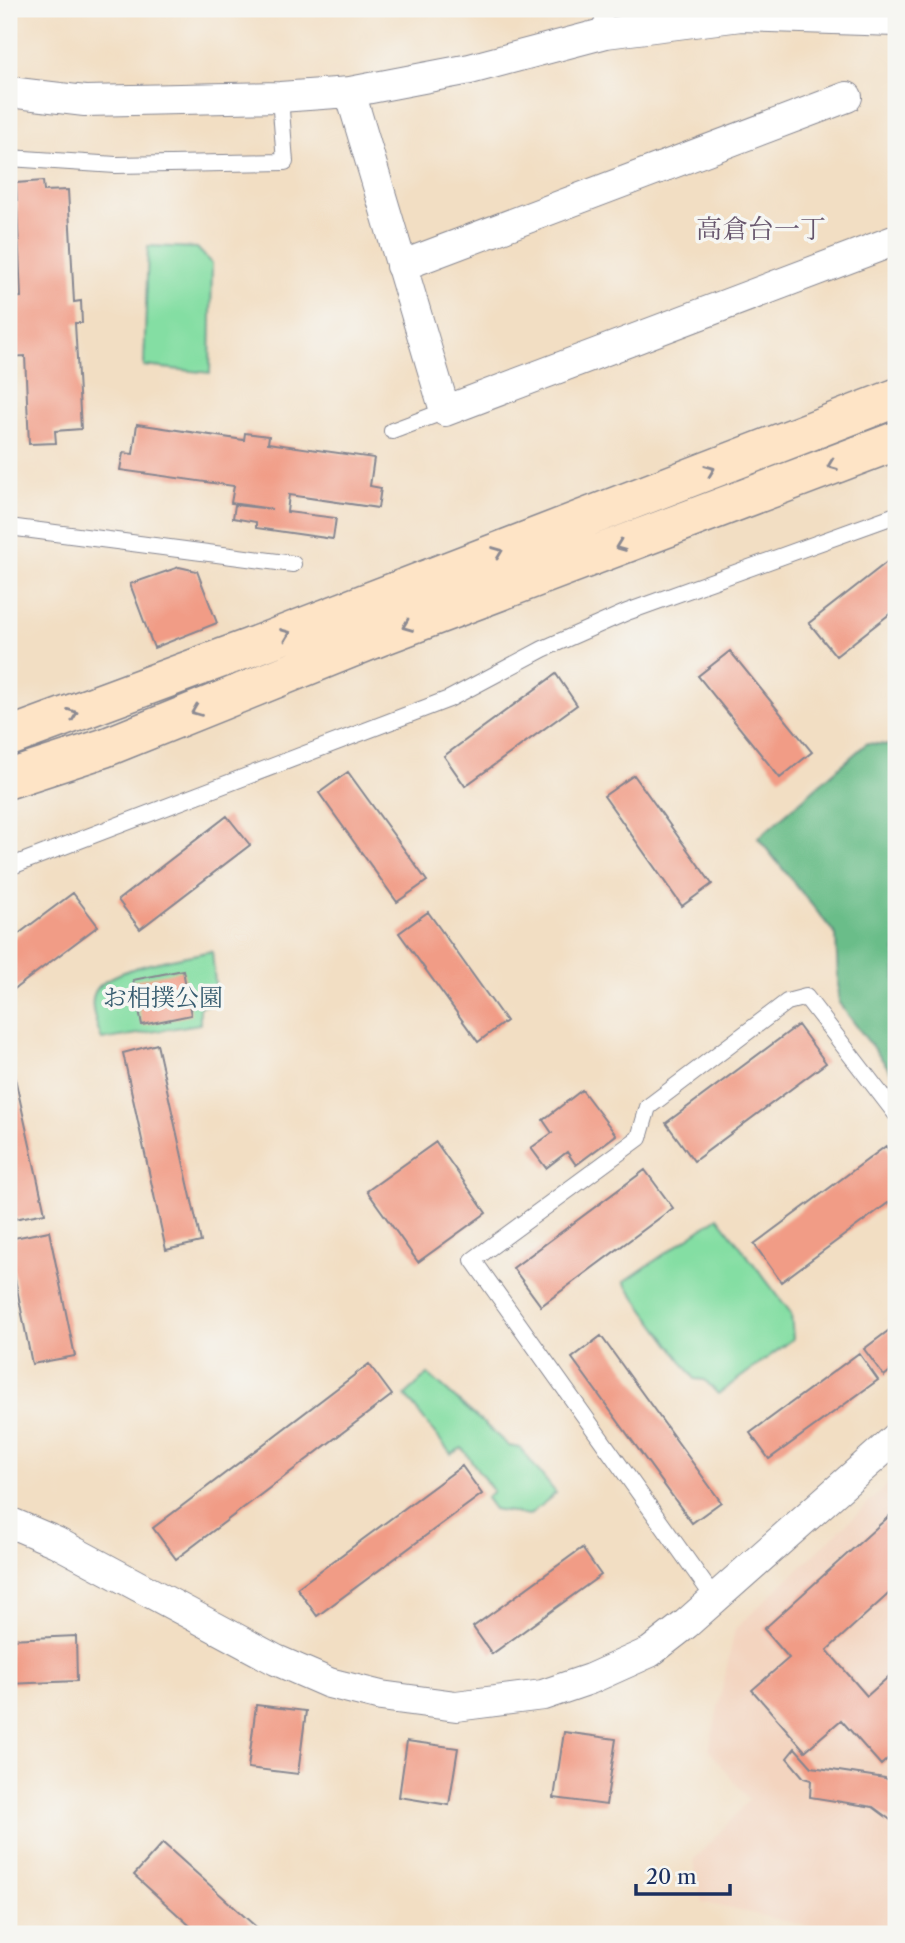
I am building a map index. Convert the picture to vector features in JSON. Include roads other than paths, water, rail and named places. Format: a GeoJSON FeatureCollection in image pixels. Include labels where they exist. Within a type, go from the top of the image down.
{"type":"FeatureCollection","features":[{"type":"Feature","properties":{"kind":"street"},"geometry":{"type":"LineString","coordinates":[[9,92],[85,101],[280,97],[350,92],[470,69],[603,21],[741,16],[896,20]]}},
{"type":"Feature","properties":{"kind":"street"},"geometry":{"type":"LineString","coordinates":[[350,92],[445,411],[896,240]]}},
{"type":"Feature","properties":{"kind":"street"},"geometry":{"type":"LineString","coordinates":[[401,266],[847,97]]}},
{"type":"Feature","properties":{"kind":"street"},"geometry":{"type":"LineString","coordinates":[[9,737],[249,648],[896,398]]}},
{"type":"Feature","properties":{"kind":"street"},"geometry":{"type":"LineString","coordinates":[[9,779],[104,748],[380,636],[896,441]]}},
{"type":"Feature","properties":{"kind":"street"},"geometry":{"type":"LineString","coordinates":[[9,1522],[57,1542],[276,1660],[329,1683],[381,1696],[456,1706],[543,1695],[590,1679],[650,1652],[715,1599],[896,1438]]}},
{"type":"Feature","properties":{"kind":"lane"},"geometry":{"type":"LineString","coordinates":[[9,158],[116,165],[193,166],[285,162],[280,97]]}},
{"type":"Feature","properties":{"kind":"lane"},"geometry":{"type":"LineString","coordinates":[[392,431],[445,411]]}},
{"type":"Feature","properties":{"kind":"lane"},"geometry":{"type":"LineString","coordinates":[[10,863],[449,699],[543,649],[627,612],[896,515]]}},
{"type":"Feature","properties":{"kind":"lane"},"geometry":{"type":"LineString","coordinates":[[9,527],[293,564]]}},
{"type":"Feature","properties":{"kind":"lane"},"geometry":{"type":"LineString","coordinates":[[715,1599],[473,1260],[639,1138],[648,1107],[788,1002],[806,997],[896,1114]]}},
{"type":"Feature","properties":{"kind":"district","name":"高倉台一丁"},"geometry":{"type":"Point","coordinates":[761,229]}},
{"type":"Feature","properties":{"kind":"park label","name":"お相撲公園"},"geometry":{"type":"Point","coordinates":[163,997]}}]}
